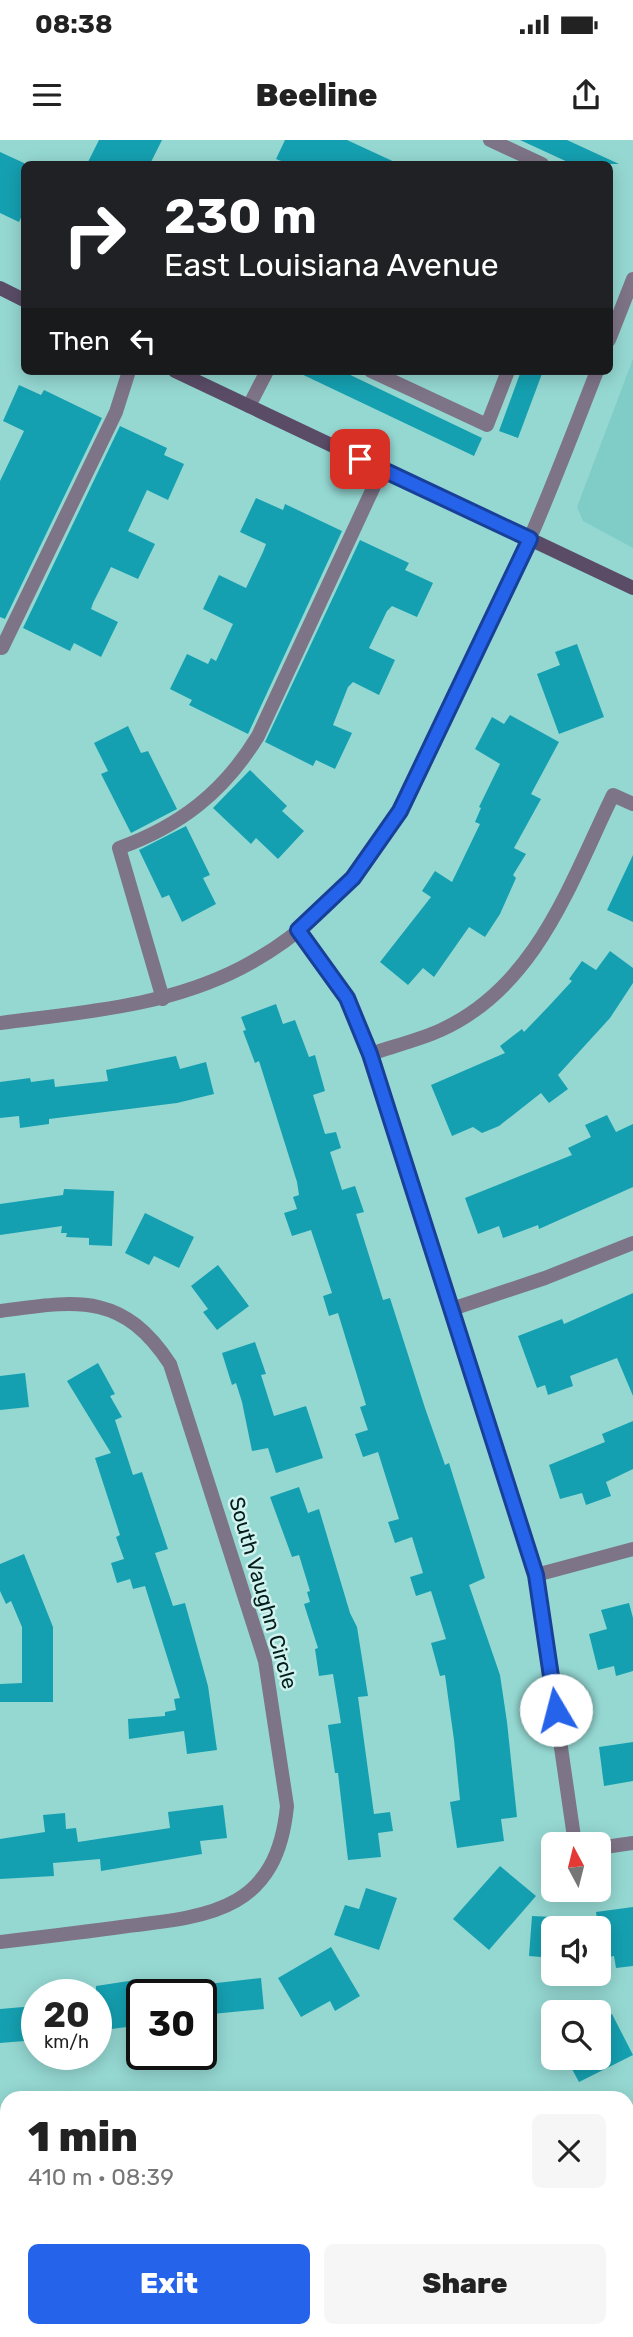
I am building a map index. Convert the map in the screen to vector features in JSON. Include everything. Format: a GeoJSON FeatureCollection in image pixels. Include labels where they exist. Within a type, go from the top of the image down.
{"type":"FeatureCollection","features":[{"type":"Feature","properties":{"kind":"street"},"geometry":{"type":"LineString","coordinates":[[490,140],[536,161]]}},
{"type":"Feature","properties":{"kind":"street"},"geometry":{"type":"LineString","coordinates":[[613,330],[633,279]]}},
{"type":"Feature","properties":{"kind":"street"},"geometry":{"type":"LineString","coordinates":[[0,288],[21,298]]}},
{"type":"Feature","properties":{"kind":"street"},"geometry":{"type":"LineString","coordinates":[[2,648],[116,412],[128,375]]}},
{"type":"Feature","properties":{"kind":"street"},"geometry":{"type":"LineString","coordinates":[[183,375],[633,588]]}},
{"type":"Feature","properties":{"kind":"street"},"geometry":{"type":"LineString","coordinates":[[249,406],[265,375]]}},
{"type":"Feature","properties":{"kind":"street"},"geometry":{"type":"LineString","coordinates":[[380,375],[487,425],[506,375]]}},
{"type":"Feature","properties":{"kind":"street"},"geometry":{"type":"LineString","coordinates":[[0,1023],[126,1007],[163,999],[242,967],[298,930],[353,878],[400,811],[530,539],[595,375]]}},
{"type":"Feature","properties":{"kind":"street"},"geometry":{"type":"LineString","coordinates":[[163,999],[119,848],[151,837],[184,818],[215,793],[243,761],[258,736],[382,469]]}},
{"type":"Feature","properties":{"kind":"street"},"geometry":{"type":"LineString","coordinates":[[370,1054],[440,1030],[471,1013],[499,992],[523,967],[543,938],[613,795],[633,804]]}},
{"type":"Feature","properties":{"kind":"street"},"geometry":{"type":"LineString","coordinates":[[298,930],[347,998],[370,1054],[536,1575],[573,1832]]}},
{"type":"Feature","properties":{"kind":"street"},"geometry":{"type":"LineString","coordinates":[[452,1309],[545,1278],[633,1243]]}},
{"type":"Feature","properties":{"kind":"street","name":"South Vaughn Circle"},"geometry":{"type":"LineString","coordinates":[[0,1311],[70,1302],[94,1305],[116,1312],[141,1328],[170,1364],[265,1661],[287,1807],[285,1830],[267,1872],[251,1890],[228,1907],[189,1919],[0,1942]]}},
{"type":"Feature","properties":{"kind":"street"},"geometry":{"type":"LineString","coordinates":[[536,1575],[633,1549]]}},
{"type":"Feature","properties":{"kind":"street"},"geometry":{"type":"LineString","coordinates":[[611,1846],[633,1843]]}},
{"type":"Feature","properties":{"kind":"shaded area"},"geometry":{"type":"Polygon","coordinates":[[[633,359],[633,548],[583,521],[577,507],[633,359]]]}},
{"type":"Feature","properties":{"kind":"building"},"geometry":{"type":"Polygon","coordinates":[[[99,140],[162,140],[152,161],[88,161],[99,140]]]}},
{"type":"Feature","properties":{"kind":"building"},"geometry":{"type":"Polygon","coordinates":[[[285,140],[347,140],[392,161],[281,161],[276,159],[285,140]]]}},
{"type":"Feature","properties":{"kind":"building"},"geometry":{"type":"Polygon","coordinates":[[[520,140],[567,140],[612,161],[566,161],[520,140]]]}},
{"type":"Feature","properties":{"kind":"building"},"geometry":{"type":"Polygon","coordinates":[[[0,152],[21,162],[21,218],[19,222],[0,213],[0,152]]]}},
{"type":"Feature","properties":{"kind":"building"},"geometry":{"type":"Polygon","coordinates":[[[303,375],[350,375],[482,438],[474,456],[303,375]]]}},
{"type":"Feature","properties":{"kind":"building"},"geometry":{"type":"Polygon","coordinates":[[[520,375],[542,375],[518,438],[499,431],[520,375]]]}},
{"type":"Feature","properties":{"kind":"building"},"geometry":{"type":"Polygon","coordinates":[[[19,385],[41,395],[44,390],[102,418],[5,619],[0,617],[0,481],[24,431],[3,421],[19,385]]]}},
{"type":"Feature","properties":{"kind":"building"},"geometry":{"type":"Polygon","coordinates":[[[120,426],[167,448],[164,455],[184,464],[168,500],[147,490],[128,531],[155,544],[138,579],[111,567],[93,603],[91,609],[118,622],[101,657],[74,643],[70,651],[23,628],[120,426]]]}},
{"type":"Feature","properties":{"kind":"building"},"geometry":{"type":"Polygon","coordinates":[[[256,498],[283,510],[285,504],[342,531],[248,734],[189,705],[192,700],[170,689],[187,654],[208,664],[211,658],[216,661],[233,624],[203,609],[219,575],[246,588],[266,544],[240,532],[256,498]]]}},
{"type":"Feature","properties":{"kind":"building"},"geometry":{"type":"Polygon","coordinates":[[[360,540],[409,563],[405,570],[433,583],[417,617],[392,606],[387,611],[369,648],[395,660],[379,695],[353,682],[348,687],[333,725],[352,733],[335,769],[316,760],[313,766],[265,742],[360,540]]]}},
{"type":"Feature","properties":{"kind":"building"},"geometry":{"type":"Polygon","coordinates":[[[577,644],[604,717],[559,734],[537,674],[560,665],[555,652],[577,644]]]}},
{"type":"Feature","properties":{"kind":"building"},"geometry":{"type":"Polygon","coordinates":[[[510,715],[559,742],[531,794],[541,799],[514,848],[526,854],[513,875],[516,878],[500,914],[485,937],[469,927],[434,977],[423,968],[408,985],[380,962],[431,897],[422,891],[435,871],[452,882],[480,824],[475,822],[481,808],[479,807],[500,764],[475,749],[492,717],[504,724],[510,715]]]}},
{"type":"Feature","properties":{"kind":"building"},"geometry":{"type":"Polygon","coordinates":[[[128,726],[141,753],[148,751],[177,809],[131,833],[101,774],[108,771],[94,743],[128,726]]]}},
{"type":"Feature","properties":{"kind":"building"},"geometry":{"type":"Polygon","coordinates":[[[250,770],[287,806],[282,811],[304,831],[278,859],[256,838],[251,844],[213,808],[250,770]]]}},
{"type":"Feature","properties":{"kind":"building"},"geometry":{"type":"Polygon","coordinates":[[[186,826],[210,875],[203,878],[216,904],[182,922],[169,895],[162,898],[139,850],[186,826]]]}},
{"type":"Feature","properties":{"kind":"building"},"geometry":{"type":"Polygon","coordinates":[[[633,855],[633,922],[607,910],[633,855]]]}},
{"type":"Feature","properties":{"kind":"building"},"geometry":{"type":"Polygon","coordinates":[[[610,951],[633,968],[633,983],[610,1018],[558,1075],[568,1089],[549,1103],[541,1093],[499,1126],[482,1133],[473,1127],[452,1136],[431,1085],[505,1053],[500,1046],[522,1029],[524,1032],[572,981],[569,979],[582,961],[596,970],[610,951]]]}},
{"type":"Feature","properties":{"kind":"building"},"geometry":{"type":"Polygon","coordinates":[[[276,1004],[283,1024],[295,1020],[309,1057],[315,1055],[325,1091],[313,1095],[325,1134],[336,1132],[341,1148],[330,1152],[342,1190],[355,1186],[364,1212],[356,1214],[383,1300],[390,1298],[445,1465],[449,1463],[485,1578],[469,1585],[500,1675],[507,1722],[517,1817],[501,1819],[504,1841],[457,1848],[450,1802],[460,1800],[454,1740],[445,1675],[440,1676],[431,1643],[446,1639],[431,1591],[416,1596],[410,1577],[423,1573],[412,1537],[395,1543],[388,1522],[399,1519],[378,1452],[363,1457],[355,1434],[368,1430],[360,1407],[366,1405],[338,1313],[329,1316],[323,1296],[332,1293],[311,1230],[292,1236],[284,1213],[297,1209],[293,1197],[299,1195],[297,1182],[259,1061],[255,1063],[243,1031],[246,1030],[241,1017],[276,1004]]]}},
{"type":"Feature","properties":{"kind":"building"},"geometry":{"type":"Polygon","coordinates":[[[176,1056],[180,1069],[206,1062],[214,1094],[177,1103],[49,1119],[49,1124],[20,1128],[19,1116],[0,1118],[0,1082],[30,1078],[31,1082],[54,1079],[55,1087],[108,1081],[106,1070],[176,1056]]]}},
{"type":"Feature","properties":{"kind":"building"},"geometry":{"type":"Polygon","coordinates":[[[607,1115],[616,1132],[633,1124],[633,1187],[539,1229],[538,1225],[503,1238],[499,1226],[478,1234],[465,1198],[572,1155],[568,1148],[591,1137],[585,1125],[607,1115]]]}},
{"type":"Feature","properties":{"kind":"building"},"geometry":{"type":"Polygon","coordinates":[[[64,1189],[114,1191],[112,1246],[89,1245],[89,1238],[66,1237],[67,1233],[61,1233],[62,1226],[0,1235],[0,1204],[63,1195],[64,1189]]]}},
{"type":"Feature","properties":{"kind":"building"},"geometry":{"type":"Polygon","coordinates":[[[145,1213],[194,1237],[179,1268],[154,1256],[149,1265],[125,1253],[145,1213]]]}},
{"type":"Feature","properties":{"kind":"building"},"geometry":{"type":"Polygon","coordinates":[[[218,1265],[249,1306],[217,1330],[203,1312],[208,1309],[191,1286],[218,1265]]]}},
{"type":"Feature","properties":{"kind":"building"},"geometry":{"type":"Polygon","coordinates":[[[633,1293],[633,1396],[617,1358],[570,1376],[573,1386],[548,1395],[545,1385],[537,1388],[518,1336],[562,1319],[564,1324],[633,1293]]]}},
{"type":"Feature","properties":{"kind":"building"},"geometry":{"type":"Polygon","coordinates":[[[255,1342],[266,1374],[261,1375],[274,1416],[306,1406],[323,1458],[276,1473],[268,1448],[252,1451],[242,1402],[236,1383],[232,1385],[222,1353],[255,1342]]]}},
{"type":"Feature","properties":{"kind":"building"},"geometry":{"type":"Polygon","coordinates":[[[98,1363],[115,1394],[110,1396],[122,1417],[115,1420],[133,1475],[142,1472],[168,1549],[155,1553],[173,1606],[185,1603],[208,1686],[217,1750],[187,1754],[184,1731],[129,1739],[128,1719],[165,1716],[165,1712],[176,1710],[174,1699],[180,1698],[145,1586],[133,1589],[130,1579],[117,1583],[111,1563],[124,1559],[116,1537],[120,1535],[95,1458],[111,1453],[67,1381],[98,1363]]]}},
{"type":"Feature","properties":{"kind":"building"},"geometry":{"type":"Polygon","coordinates":[[[25,1373],[29,1407],[0,1410],[0,1376],[25,1373]]]}},
{"type":"Feature","properties":{"kind":"building"},"geometry":{"type":"Polygon","coordinates":[[[633,1421],[633,1469],[606,1482],[611,1496],[586,1505],[582,1493],[560,1499],[549,1465],[605,1442],[602,1434],[633,1421]]]}},
{"type":"Feature","properties":{"kind":"building"},"geometry":{"type":"Polygon","coordinates":[[[299,1487],[308,1513],[319,1509],[350,1613],[357,1627],[368,1696],[358,1697],[374,1814],[390,1812],[393,1831],[378,1833],[381,1857],[348,1860],[338,1773],[335,1773],[328,1725],[341,1723],[333,1674],[319,1676],[315,1649],[318,1648],[304,1604],[310,1602],[307,1592],[310,1591],[299,1555],[292,1557],[270,1497],[299,1487]]]}},
{"type":"Feature","properties":{"kind":"building"},"geometry":{"type":"Polygon","coordinates":[[[24,1554],[53,1627],[53,1702],[0,1702],[0,1684],[22,1683],[22,1627],[11,1601],[6,1604],[0,1591],[0,1564],[24,1554]]]}},
{"type":"Feature","properties":{"kind":"building"},"geometry":{"type":"Polygon","coordinates":[[[629,1603],[633,1618],[633,1671],[616,1676],[614,1666],[598,1670],[589,1634],[607,1629],[601,1610],[629,1603]]]}},
{"type":"Feature","properties":{"kind":"building"},"geometry":{"type":"Polygon","coordinates":[[[633,1742],[633,1781],[604,1786],[599,1747],[633,1742]]]}},
{"type":"Feature","properties":{"kind":"building"},"geometry":{"type":"Polygon","coordinates":[[[223,1805],[227,1838],[200,1841],[202,1854],[101,1871],[100,1859],[53,1863],[54,1876],[0,1879],[0,1839],[45,1832],[43,1815],[65,1813],[66,1829],[76,1828],[78,1842],[170,1828],[168,1812],[223,1805]]]}},
{"type":"Feature","properties":{"kind":"building"},"geometry":{"type":"Polygon","coordinates":[[[500,1866],[536,1896],[489,1950],[453,1919],[500,1866]]]}},
{"type":"Feature","properties":{"kind":"building"},"geometry":{"type":"Polygon","coordinates":[[[366,1888],[397,1898],[379,1950],[334,1935],[345,1905],[359,1909],[366,1888]]]}},
{"type":"Feature","properties":{"kind":"building"},"geometry":{"type":"Polygon","coordinates":[[[633,1907],[633,1966],[616,1968],[614,1956],[611,1957],[611,1916],[597,1916],[596,1912],[633,1907]]]}},
{"type":"Feature","properties":{"kind":"building"},"geometry":{"type":"Polygon","coordinates":[[[532,1916],[541,1916],[541,1957],[529,1956],[532,1916]]]}},
{"type":"Feature","properties":{"kind":"building"},"geometry":{"type":"Polygon","coordinates":[[[331,1947],[360,1996],[335,2011],[330,2001],[301,2017],[278,1978],[331,1947]]]}},
{"type":"Feature","properties":{"kind":"building"},"geometry":{"type":"Polygon","coordinates":[[[261,1978],[264,2009],[217,2014],[217,1983],[261,1978]]]}},
{"type":"Feature","properties":{"kind":"building"},"geometry":{"type":"Polygon","coordinates":[[[126,1981],[126,2027],[112,2029],[112,1984],[126,1981]]]}},
{"type":"Feature","properties":{"kind":"building"},"geometry":{"type":"Polygon","coordinates":[[[21,2007],[21,2041],[0,2043],[0,2009],[21,2007]]]}},
{"type":"Feature","properties":{"kind":"building"},"geometry":{"type":"Polygon","coordinates":[[[611,2014],[633,2055],[611,2066],[611,2014]]]}},
{"type":"Feature","properties":{"kind":"building"},"geometry":{"type":"Polygon","coordinates":[[[572,2070],[603,2070],[579,2082],[572,2070]]]}},
{"type":"Feature","properties":{"kind":"route"},"geometry":{"type":"LineString","coordinates":[[360,459],[530,539],[400,811],[353,878],[325,908],[298,930],[347,998],[370,1054],[536,1575],[556,1710]]}}]}
